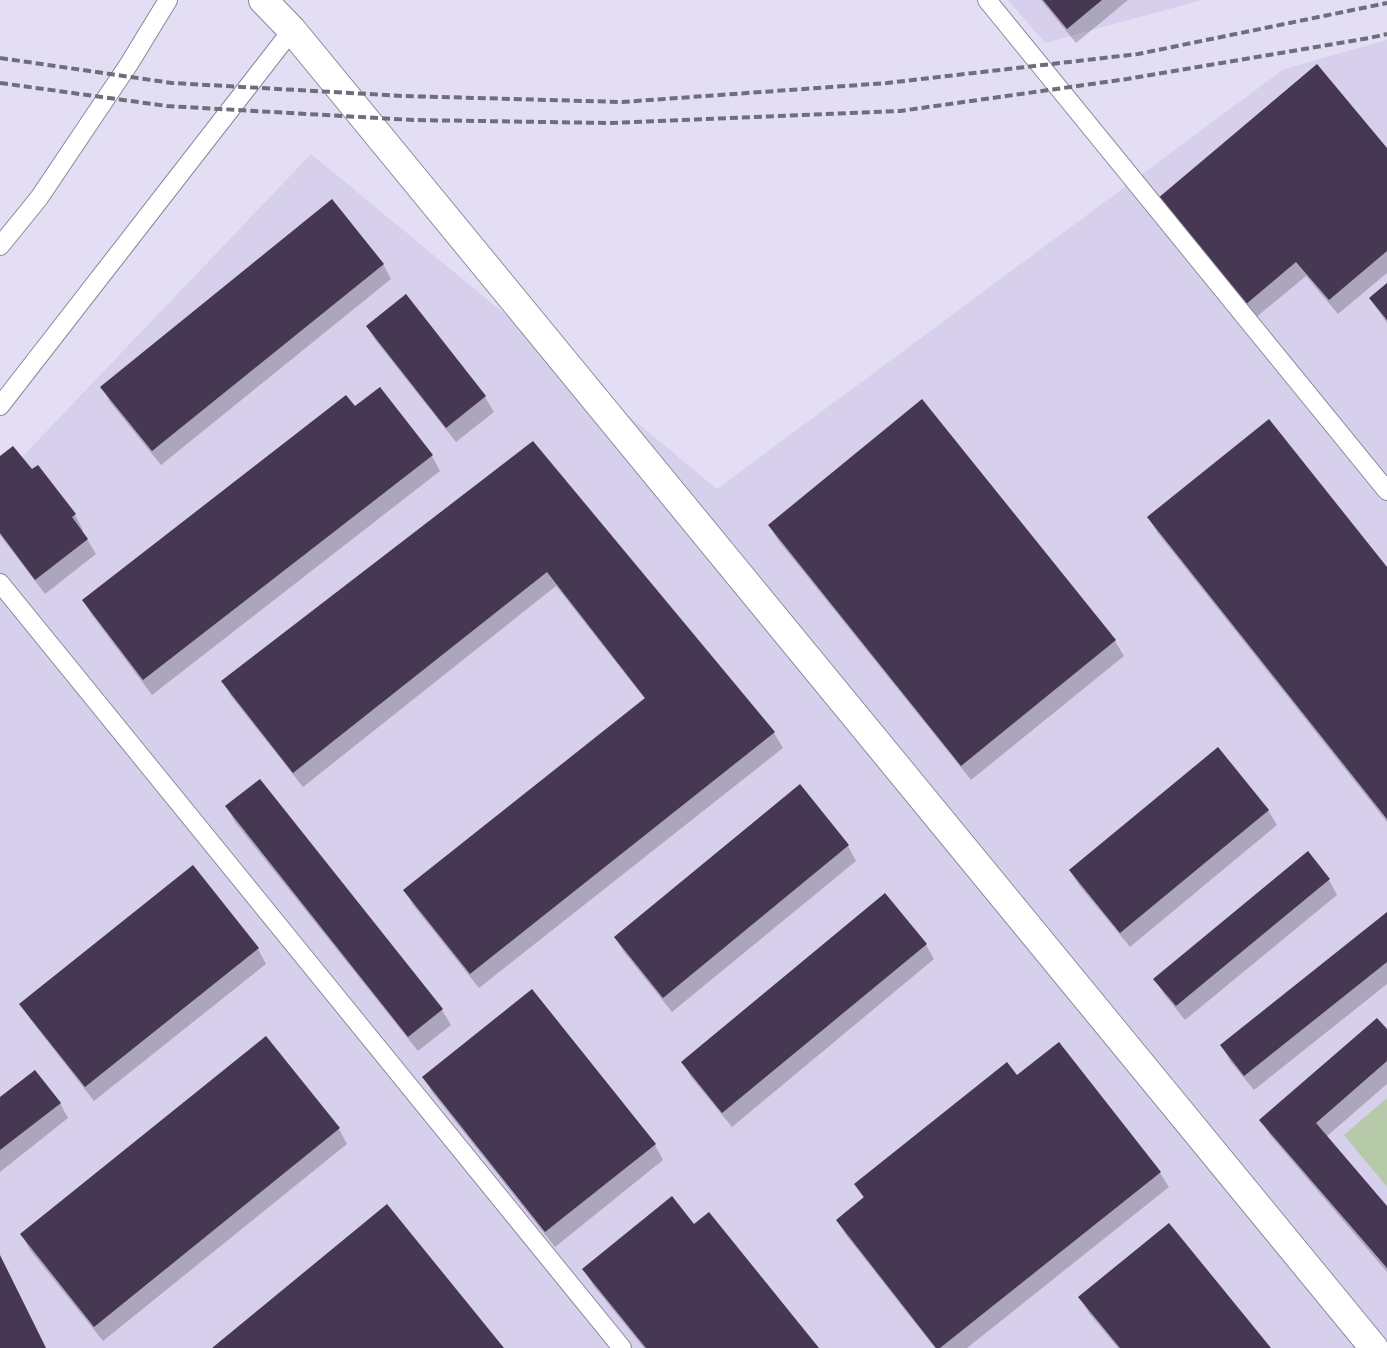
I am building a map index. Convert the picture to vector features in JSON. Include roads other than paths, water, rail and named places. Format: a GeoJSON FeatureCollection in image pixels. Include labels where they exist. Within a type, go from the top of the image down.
{"type":"FeatureCollection","features":[{"type":"Feature","properties":{"kind":"street"},"geometry":{"type":"LineString","coordinates":[[263,0],[292,30],[1374,1348]]}},
{"type":"Feature","properties":{"kind":"lane"},"geometry":{"type":"LineString","coordinates":[[0,246],[39,198],[130,64],[168,0]]}},
{"type":"Feature","properties":{"kind":"lane"},"geometry":{"type":"LineString","coordinates":[[987,0],[1387,491]]}},
{"type":"Feature","properties":{"kind":"lane"},"geometry":{"type":"LineString","coordinates":[[0,406],[292,30]]}},
{"type":"Feature","properties":{"kind":"lane"},"geometry":{"type":"LineString","coordinates":[[0,583],[622,1348]]}},
{"type":"Feature","properties":{"kind":"railway"},"geometry":{"type":"LineString","coordinates":[[0,58],[172,83],[404,96],[622,102],[887,83],[1138,54],[1387,3]]}},
{"type":"Feature","properties":{"kind":"railway"},"geometry":{"type":"LineString","coordinates":[[0,83],[167,106],[413,120],[610,123],[900,111],[1127,79],[1387,34]]}}]}
